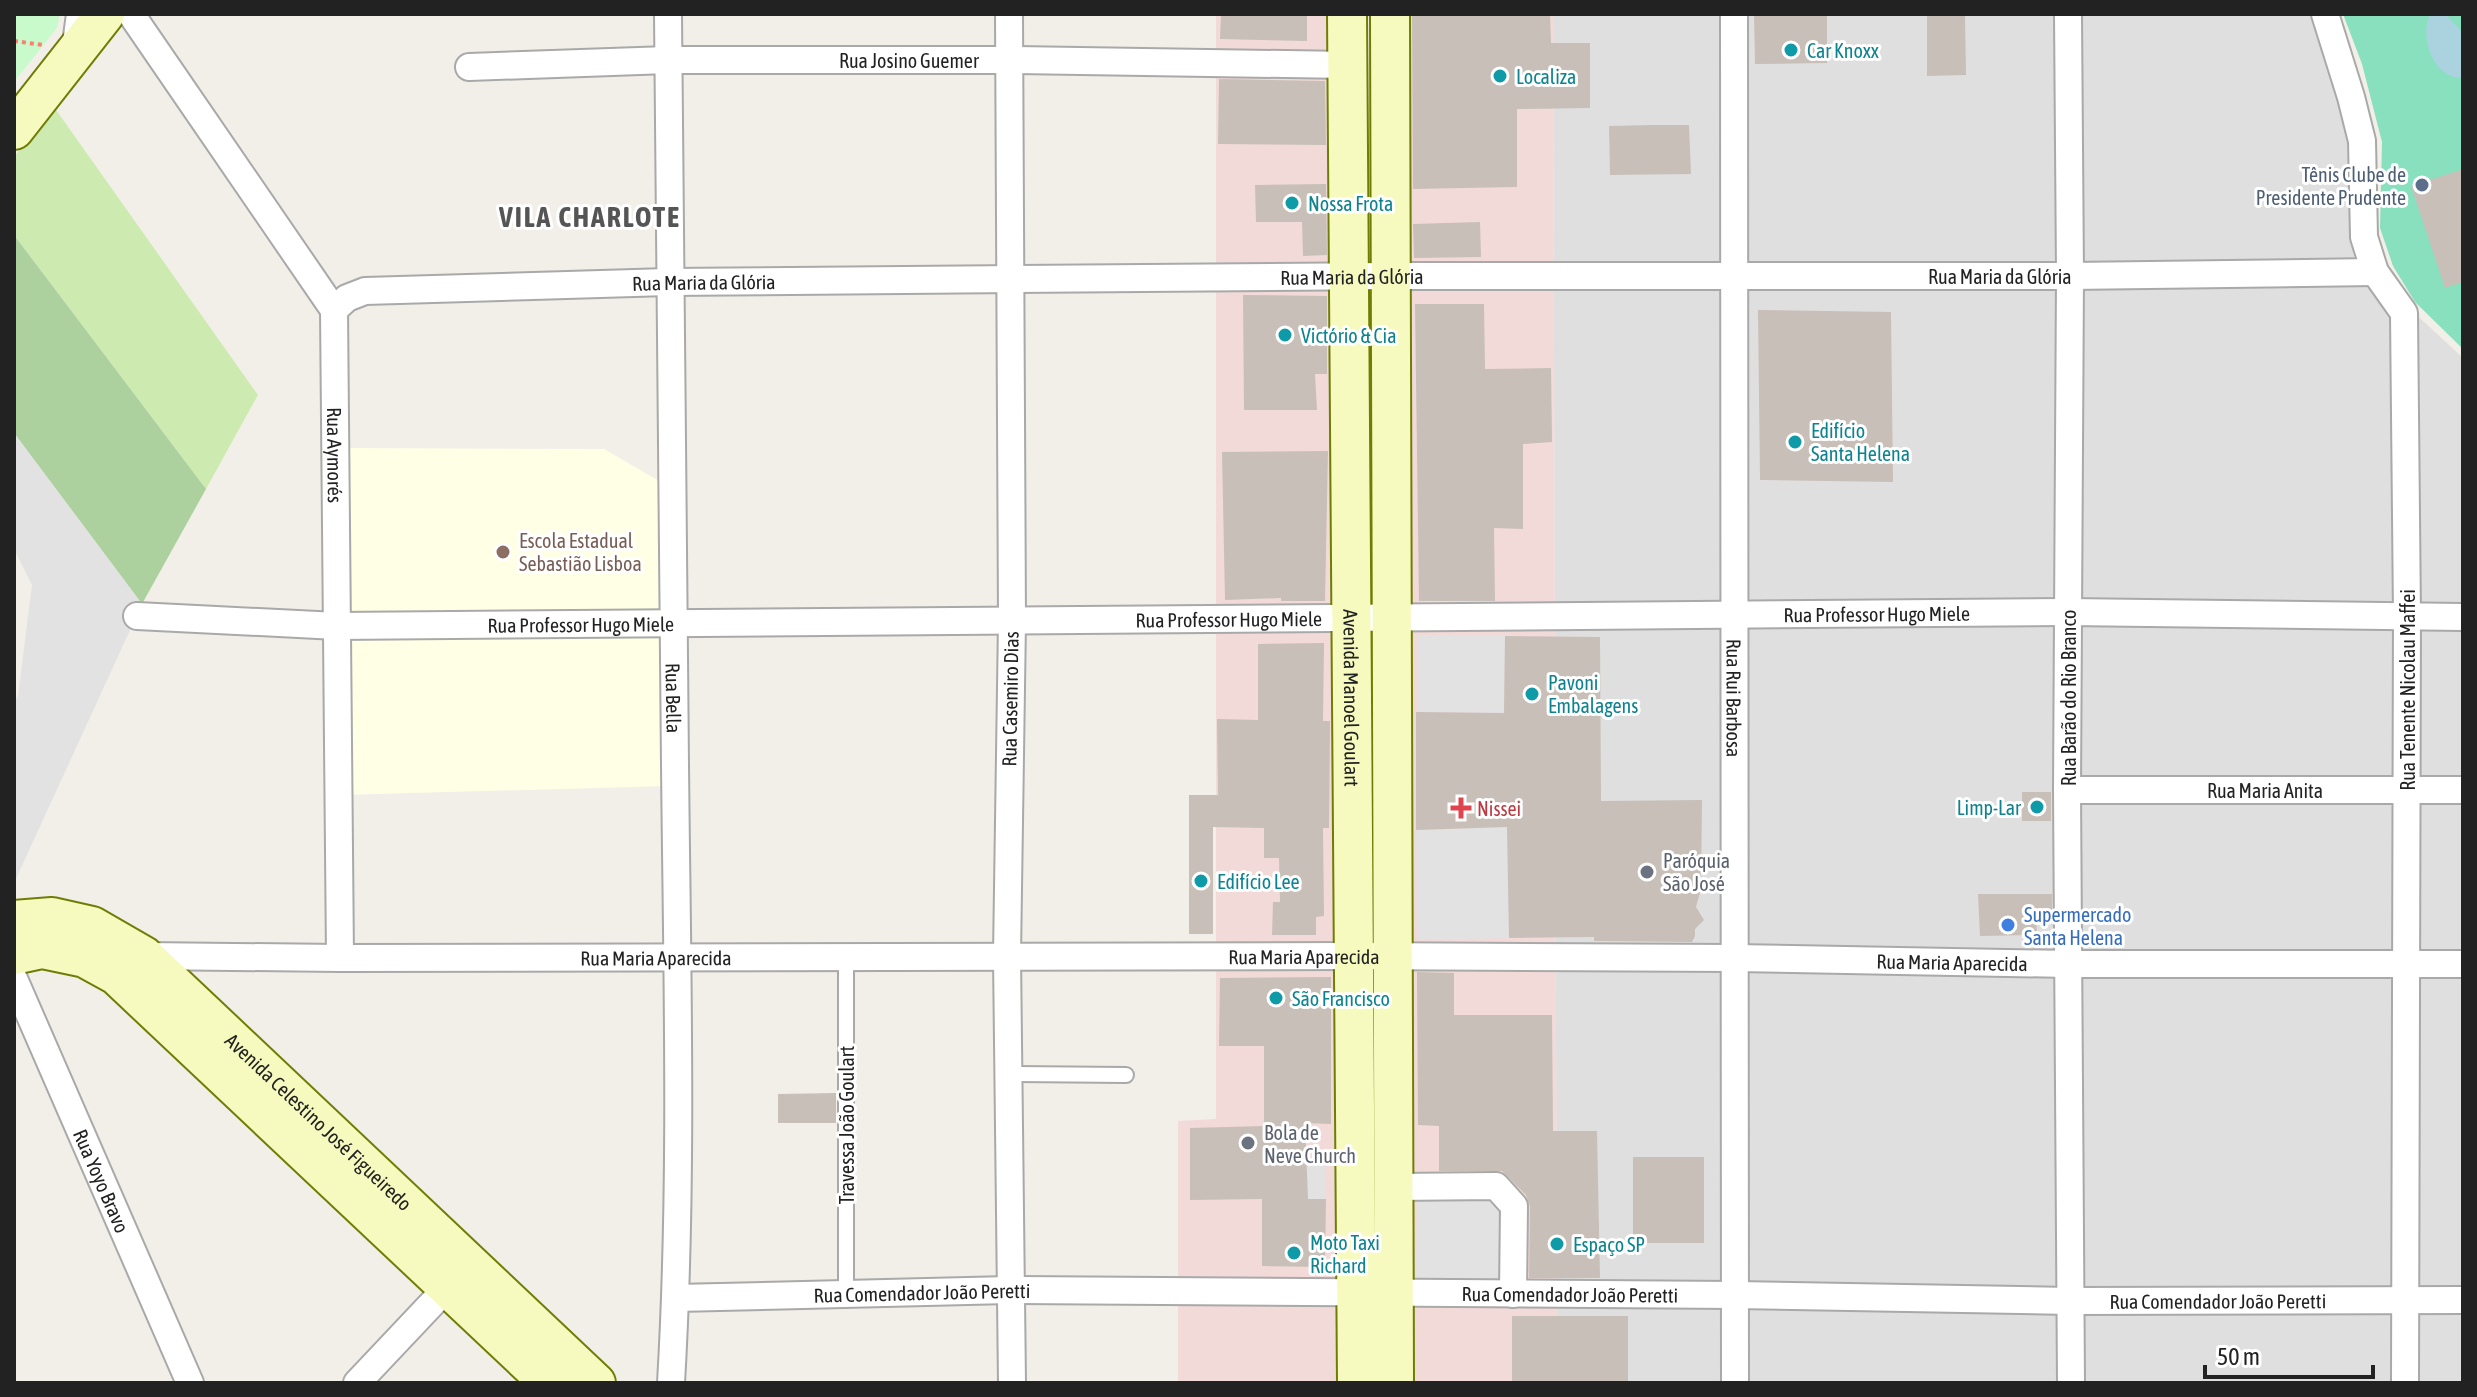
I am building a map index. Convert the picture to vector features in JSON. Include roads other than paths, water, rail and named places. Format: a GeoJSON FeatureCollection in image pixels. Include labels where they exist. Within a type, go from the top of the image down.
{"type":"FeatureCollection","features":[{"type":"Feature","properties":{"kind":"main road"},"geometry":{"type":"LineString","coordinates":[[14,130],[56,54],[105,14]]}},
{"type":"Feature","properties":{"kind":"main road","name":"Avenida Manoel Goulart"},"geometry":{"type":"LineString","coordinates":[[1347,14],[1357,1383]]}},
{"type":"Feature","properties":{"kind":"main road","name":"Avenida Manoel Goulart"},"geometry":{"type":"LineString","coordinates":[[1390,14],[1394,1383]]}},
{"type":"Feature","properties":{"kind":"main road","name":"Avenida Celestino José Figueiredo"},"geometry":{"type":"LineString","coordinates":[[14,920],[52,917],[92,926],[144,956],[459,1276],[549,1383]]}},
{"type":"Feature","properties":{"kind":"main road","name":"Avenida Celestino José Figueiredo"},"geometry":{"type":"LineString","coordinates":[[14,955],[42,949],[85,958],[116,975],[459,1276],[596,1383]]}},
{"type":"Feature","properties":{"kind":"street"},"geometry":{"type":"LineString","coordinates":[[131,14],[334,310]]}},
{"type":"Feature","properties":{"kind":"street","name":"Rua Bella"},"geometry":{"type":"LineString","coordinates":[[668,14],[668,282],[677,956],[676,1298],[671,1383]]}},
{"type":"Feature","properties":{"kind":"street","name":"Rua Casemiro Dias"},"geometry":{"type":"LineString","coordinates":[[1009,14],[1012,621],[1007,956],[1012,1383]]}},
{"type":"Feature","properties":{"kind":"street","name":"Rua Rui Barbosa"},"geometry":{"type":"LineString","coordinates":[[1734,14],[1735,1383]]}},
{"type":"Feature","properties":{"kind":"street","name":"Rua Barão do Rio Branco"},"geometry":{"type":"LineString","coordinates":[[2068,14],[2067,790],[2071,1383]]}},
{"type":"Feature","properties":{"kind":"street","name":"Rua Tenente Nicolau Maffei"},"geometry":{"type":"LineString","coordinates":[[2325,14],[2362,141],[2364,237],[2375,272],[2404,313],[2407,616],[2405,1383]]}},
{"type":"Feature","properties":{"kind":"street","name":"Rua Josino Guemer"},"geometry":{"type":"LineString","coordinates":[[469,67],[668,60],[1009,60],[1348,65]]}},
{"type":"Feature","properties":{"kind":"street","name":"Rua Maria da Glória"},"geometry":{"type":"LineString","coordinates":[[334,310],[347,298],[365,291],[668,282],[2375,272]]}},
{"type":"Feature","properties":{"kind":"street","name":"Rua Aymorés"},"geometry":{"type":"LineString","coordinates":[[334,310],[340,958]]}},
{"type":"Feature","properties":{"kind":"street","name":"Rua Professor Hugo Miele"},"geometry":{"type":"LineString","coordinates":[[137,616],[337,626],[2068,612],[2463,617]]}},
{"type":"Feature","properties":{"kind":"street","name":"Rua Maria Anita"},"geometry":{"type":"LineString","coordinates":[[2067,790],[2463,790]]}},
{"type":"Feature","properties":{"kind":"street","name":"Rua Maria Aparecida"},"geometry":{"type":"LineString","coordinates":[[144,956],[1353,956],[2068,964],[2463,964]]}},
{"type":"Feature","properties":{"kind":"street","name":"Rua Yoyo Bravo"},"geometry":{"type":"LineString","coordinates":[[14,979],[190,1383]]}},
{"type":"Feature","properties":{"kind":"street"},"geometry":{"type":"LineString","coordinates":[[1394,1187],[1496,1186],[1514,1206],[1513,1294]]}},
{"type":"Feature","properties":{"kind":"street"},"geometry":{"type":"LineString","coordinates":[[364,1381],[459,1276]]}},
{"type":"Feature","properties":{"kind":"street","name":"Rua Comendador João Peretti"},"geometry":{"type":"LineString","coordinates":[[676,1298],[1009,1290],[1735,1295],[2070,1301],[2463,1300]]}},
{"type":"Feature","properties":{"kind":"lane"},"geometry":{"type":"LineString","coordinates":[[56,54],[74,14]]}},
{"type":"Feature","properties":{"kind":"lane","name":"Travessa João Goulart"},"geometry":{"type":"LineString","coordinates":[[846,958],[846,1293]]}},
{"type":"Feature","properties":{"kind":"lane"},"geometry":{"type":"LineString","coordinates":[[1008,1074],[1126,1075]]}},
{"type":"Feature","properties":{"kind":"water"},"geometry":{"type":"Polygon","coordinates":[[[2430,14],[2445,14],[2463,33],[2462,78],[2443,72],[2431,55],[2426,34],[2430,14]]]}},
{"type":"Feature","properties":{"kind":"place","name":"Car Knoxx"},"geometry":{"type":"Point","coordinates":[1791,50]}},
{"type":"Feature","properties":{"kind":"place","name":"Localiza"},"geometry":{"type":"Point","coordinates":[1500,76]}},
{"type":"Feature","properties":{"kind":"place","name":"Tênis Clube de Presidente Prudente"},"geometry":{"type":"Point","coordinates":[2422,185]}},
{"type":"Feature","properties":{"kind":"place","name":"Nossa Frota"},"geometry":{"type":"Point","coordinates":[1292,203]}},
{"type":"Feature","properties":{"kind":"place","name":"Victório & Cia"},"geometry":{"type":"Point","coordinates":[1285,335]}},
{"type":"Feature","properties":{"kind":"place","name":"Edifício Santa Helena"},"geometry":{"type":"Point","coordinates":[1795,442]}},
{"type":"Feature","properties":{"kind":"place","name":"Escola Estadual Sebastião Lisboa"},"geometry":{"type":"Point","coordinates":[503,552]}},
{"type":"Feature","properties":{"kind":"place","name":"Pavoni Embalagens"},"geometry":{"type":"Point","coordinates":[1532,694]}},
{"type":"Feature","properties":{"kind":"place","name":"Limp-Lar"},"geometry":{"type":"Point","coordinates":[2037,807]}},
{"type":"Feature","properties":{"kind":"place","name":"Nissei"},"geometry":{"type":"Point","coordinates":[1461,808]}},
{"type":"Feature","properties":{"kind":"place","name":"Paróquia São José"},"geometry":{"type":"Point","coordinates":[1647,872]}},
{"type":"Feature","properties":{"kind":"place","name":"Edifício Lee"},"geometry":{"type":"Point","coordinates":[1201,881]}},
{"type":"Feature","properties":{"kind":"place","name":"Supermercado Santa Helena"},"geometry":{"type":"Point","coordinates":[2008,925]}},
{"type":"Feature","properties":{"kind":"place","name":"São Francisco"},"geometry":{"type":"Point","coordinates":[1276,998]}},
{"type":"Feature","properties":{"kind":"place","name":"Bola de Neve Church"},"geometry":{"type":"Point","coordinates":[1248,1143]}},
{"type":"Feature","properties":{"kind":"place","name":"Espaço SP"},"geometry":{"type":"Point","coordinates":[1557,1244]}},
{"type":"Feature","properties":{"kind":"place","name":"Moto Taxi Richard"},"geometry":{"type":"Point","coordinates":[1294,1253]}},
{"type":"Feature","properties":{"kind":"district","name":"VILA CHARLOTE"},"geometry":{"type":"Point","coordinates":[590,217]}}]}
